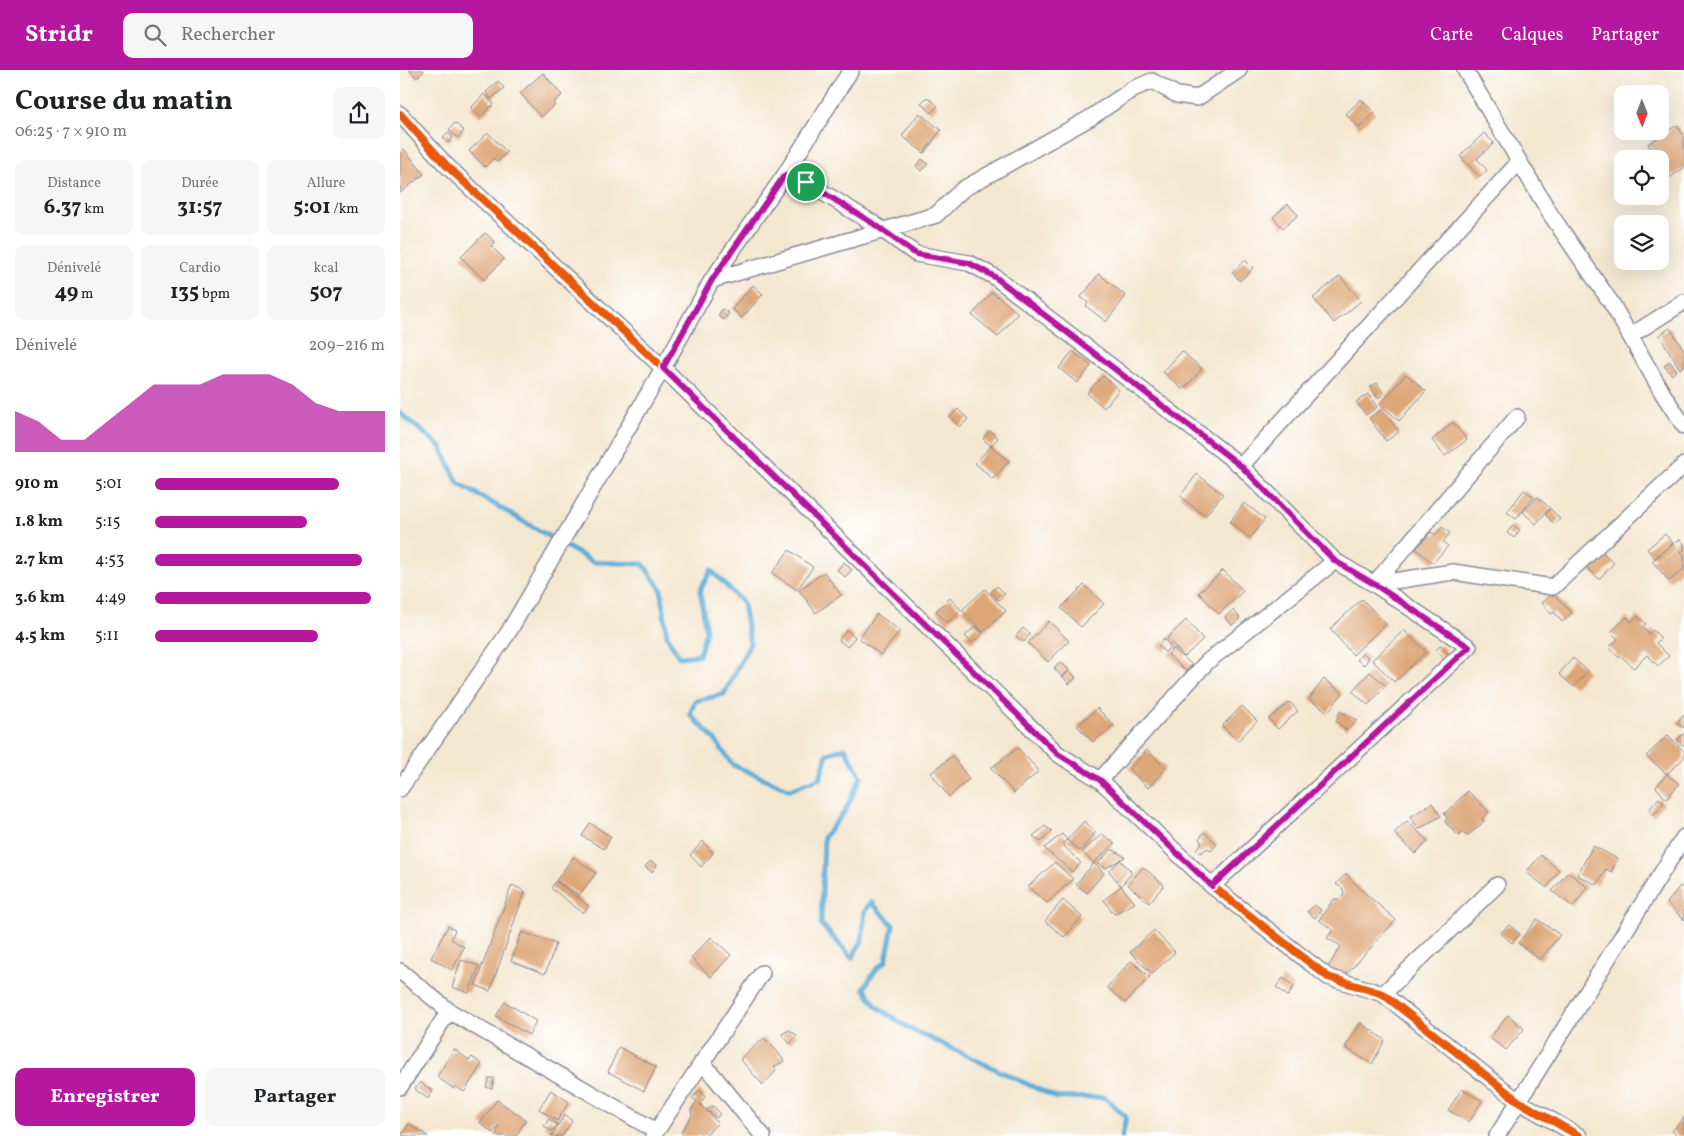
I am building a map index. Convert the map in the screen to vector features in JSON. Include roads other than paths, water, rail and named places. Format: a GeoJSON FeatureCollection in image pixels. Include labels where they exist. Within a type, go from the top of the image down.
{"type":"FeatureCollection","features":[{"type":"Feature","properties":{"kind":"street"},"geometry":{"type":"LineString","coordinates":[[400,789],[508,633],[663,368],[712,280],[784,176],[851,70]]}},
{"type":"Feature","properties":{"kind":"street"},"geometry":{"type":"LineString","coordinates":[[712,280],[936,215],[963,189],[1090,118],[1133,90],[1152,81],[1177,94],[1197,98],[1239,70]]}},
{"type":"Feature","properties":{"kind":"street"},"geometry":{"type":"LineString","coordinates":[[1465,70],[1551,215],[1612,304],[1662,394],[1684,426]]}},
{"type":"Feature","properties":{"kind":"street"},"geometry":{"type":"LineString","coordinates":[[400,114],[446,165],[663,368],[1058,754],[1100,780],[1212,886],[1328,978],[1383,994],[1518,1101],[1579,1136]]}},
{"type":"Feature","properties":{"kind":"street"},"geometry":{"type":"LineString","coordinates":[[1241,466],[1519,162]]}},
{"type":"Feature","properties":{"kind":"street"},"geometry":{"type":"LineString","coordinates":[[784,176],[806,182],[916,254],[969,263],[995,277],[1241,466],[1335,561],[1374,584],[1469,647],[1212,886]]}},
{"type":"Feature","properties":{"kind":"street"},"geometry":{"type":"LineString","coordinates":[[1630,336],[1684,302]]}},
{"type":"Feature","properties":{"kind":"street"},"geometry":{"type":"LineString","coordinates":[[1374,584],[1517,417]]}},
{"type":"Feature","properties":{"kind":"street"},"geometry":{"type":"LineString","coordinates":[[1374,584],[1453,572],[1553,587],[1684,465]]}},
{"type":"Feature","properties":{"kind":"street"},"geometry":{"type":"LineString","coordinates":[[1100,780],[1207,662],[1335,561]]}},
{"type":"Feature","properties":{"kind":"street"},"geometry":{"type":"LineString","coordinates":[[1497,1136],[1684,837]]}},
{"type":"Feature","properties":{"kind":"street"},"geometry":{"type":"LineString","coordinates":[[1383,994],[1498,885]]}},
{"type":"Feature","properties":{"kind":"street"},"geometry":{"type":"LineString","coordinates":[[400,971],[450,1011],[654,1134],[762,973]]}},
{"type":"Feature","properties":{"kind":"street"},"geometry":{"type":"LineString","coordinates":[[400,1087],[450,1011]]}},
{"type":"Feature","properties":{"kind":"street"},"geometry":{"type":"LineString","coordinates":[[702,1062],[763,1136]]}},
{"type":"Feature","properties":{"kind":"waterway"},"geometry":{"type":"LineString","coordinates":[[400,413],[441,447],[458,483],[593,562],[643,564],[661,589],[667,636],[679,657],[699,655],[706,631],[700,590],[711,570],[743,603],[750,644],[724,694],[695,701],[690,714],[715,740],[733,765],[790,790],[820,778],[827,754],[845,748],[861,777],[845,811],[824,837],[821,924],[852,958],[862,941],[865,911],[871,902],[893,925],[886,961],[877,968],[864,988],[876,1006],[908,1028],[1057,1098],[1104,1097],[1126,1117],[1122,1136]]}}]}
